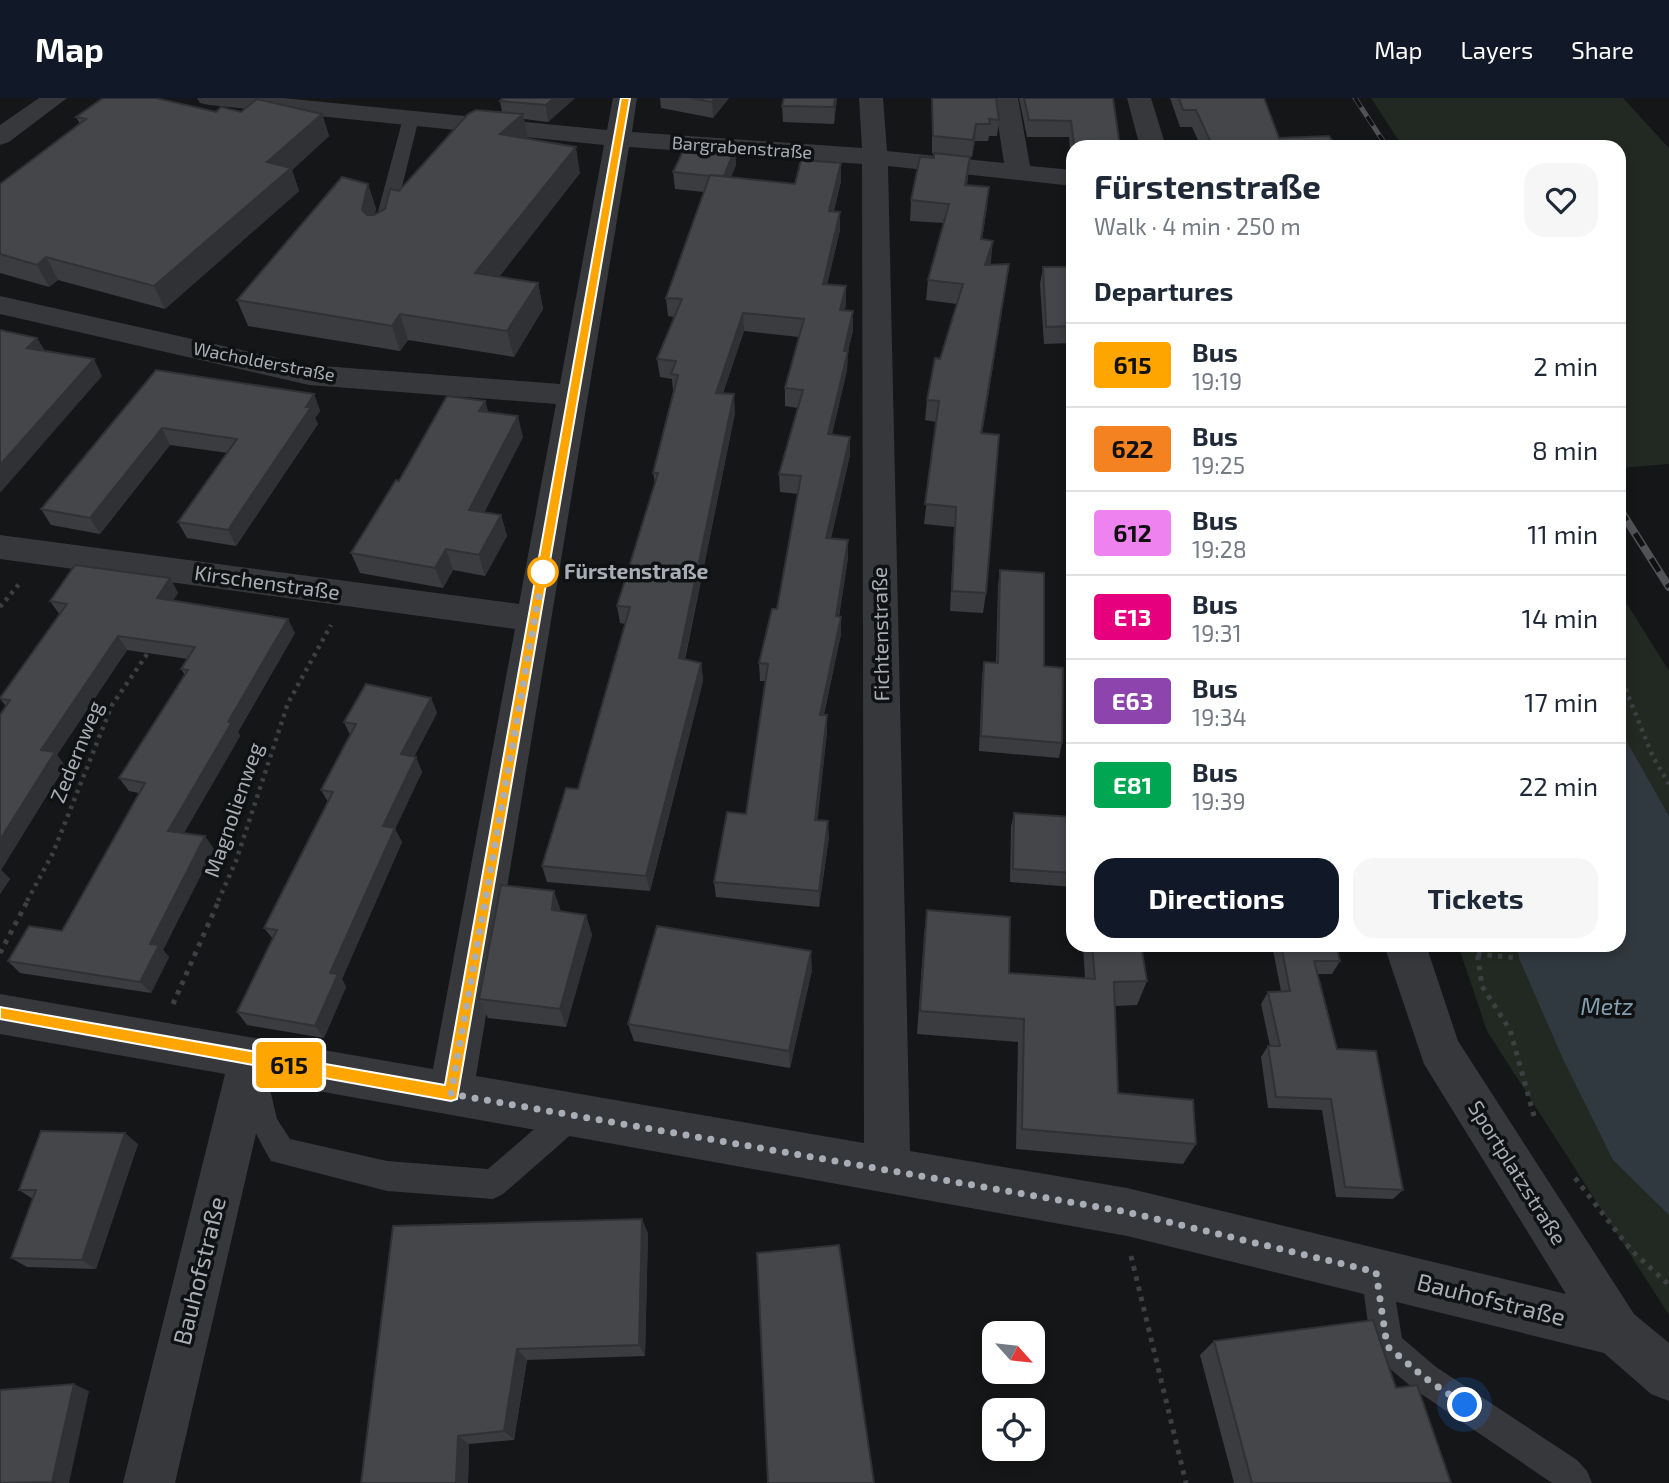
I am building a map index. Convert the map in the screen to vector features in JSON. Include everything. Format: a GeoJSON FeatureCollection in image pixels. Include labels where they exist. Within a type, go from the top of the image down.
{"type":"FeatureCollection","features":[{"type":"Feature","properties":{"kind":"street"},"geometry":{"type":"LineString","coordinates":[[0,137],[55,98]]}},
{"type":"Feature","properties":{"kind":"street","name":"Bargrabenstraße"},"geometry":{"type":"LineString","coordinates":[[209,98],[620,139],[874,157],[1066,176]]}},
{"type":"Feature","properties":{"kind":"street"},"geometry":{"type":"LineString","coordinates":[[451,1094],[620,139],[625,98]]}},
{"type":"Feature","properties":{"kind":"street","name":"Fichtenstraße"},"geometry":{"type":"LineString","coordinates":[[871,98],[874,157],[887,1170]]}},
{"type":"Feature","properties":{"kind":"street"},"geometry":{"type":"LineString","coordinates":[[1006,98],[1018,170]]}},
{"type":"Feature","properties":{"kind":"street"},"geometry":{"type":"LineString","coordinates":[[1139,98],[1151,140]]}},
{"type":"Feature","properties":{"kind":"street","name":"Wacholderstraße"},"geometry":{"type":"LineString","coordinates":[[0,305],[309,374],[573,395]]}},
{"type":"Feature","properties":{"kind":"street","name":"Kirschenstraße"},"geometry":{"type":"LineString","coordinates":[[0,547],[535,619]]}},
{"type":"Feature","properties":{"kind":"street","name":"Sportplatzstraße"},"geometry":{"type":"LineString","coordinates":[[1407,952],[1438,1050],[1617,1331],[1669,1376]]}},
{"type":"Feature","properties":{"kind":"street","name":"Bauhofstraße"},"geometry":{"type":"LineString","coordinates":[[0,1014],[1127,1212],[1617,1331]]}},
{"type":"Feature","properties":{"kind":"street","name":"Bauhofstraße"},"geometry":{"type":"LineString","coordinates":[[149,1483],[251,1059]]}},
{"type":"Feature","properties":{"kind":"lane"},"geometry":{"type":"LineString","coordinates":[[381,234],[411,118]]}},
{"type":"Feature","properties":{"kind":"lane"},"geometry":{"type":"LineString","coordinates":[[251,1059],[264,1123],[281,1151],[387,1176],[493,1184],[572,1115]]}},
{"type":"Feature","properties":{"kind":"lane"},"geometry":{"type":"LineString","coordinates":[[1376,1272],[1387,1346],[1425,1378],[1565,1472],[1575,1483]]}},
{"type":"Feature","properties":{"kind":"path","name":"Magnolienweg"},"geometry":{"type":"LineString","coordinates":[[157,1041],[236,861],[288,703],[349,594]]}},
{"type":"Feature","properties":{"kind":"path","name":"Zedernweg"},"geometry":{"type":"LineString","coordinates":[[0,953],[53,853],[112,705],[157,640]]}},
{"type":"Feature","properties":{"kind":"path"},"geometry":{"type":"LineString","coordinates":[[1626,690],[1653,757],[1669,784]]}},
{"type":"Feature","properties":{"kind":"path"},"geometry":{"type":"LineString","coordinates":[[1519,958],[1477,954],[1482,986],[1510,1030],[1535,1118]]}},
{"type":"Feature","properties":{"kind":"path"},"geometry":{"type":"LineString","coordinates":[[1570,1171],[1631,1250],[1669,1285]]}},
{"type":"Feature","properties":{"kind":"path"},"geometry":{"type":"LineString","coordinates":[[1127,1212],[1132,1268],[1186,1483]]}},
{"type":"Feature","properties":{"kind":"shaded area"},"geometry":{"type":"Polygon","coordinates":[[[1371,98],[1623,98],[1669,148],[1669,464],[1626,467],[1626,140],[1398,140],[1371,98]]]}},
{"type":"Feature","properties":{"kind":"shaded area"},"geometry":{"type":"Polygon","coordinates":[[[1626,602],[1669,671],[1669,1315],[1487,1031],[1460,952],[1626,952],[1626,602]]]}},
{"type":"Feature","properties":{"kind":"water","name":"Metz"},"geometry":{"type":"Polygon","coordinates":[[[1626,740],[1669,816],[1669,1215],[1613,1160],[1563,1059],[1518,952],[1626,952],[1626,740]]]}},
{"type":"Feature","properties":{"kind":"building"},"geometry":{"type":"Polygon","coordinates":[[[103,98],[156,98],[216,112],[221,107],[241,112],[257,99],[322,114],[267,162],[291,168],[154,286],[46,257],[37,265],[0,254],[0,184],[86,119],[76,117],[103,98]]]}},
{"type":"Feature","properties":{"kind":"building"},"geometry":{"type":"Polygon","coordinates":[[[503,98],[554,98],[546,105],[500,101],[503,98]]]}},
{"type":"Feature","properties":{"kind":"building"},"geometry":{"type":"Polygon","coordinates":[[[691,98],[715,98],[712,102],[691,98]]]}},
{"type":"Feature","properties":{"kind":"building"},"geometry":{"type":"Polygon","coordinates":[[[784,98],[835,98],[834,107],[782,106],[784,98]]]}},
{"type":"Feature","properties":{"kind":"building"},"geometry":{"type":"Polygon","coordinates":[[[932,98],[996,98],[999,120],[989,119],[990,124],[976,124],[973,140],[933,136],[932,98]]]}},
{"type":"Feature","properties":{"kind":"building"},"geometry":{"type":"Polygon","coordinates":[[[1024,98],[1113,98],[1119,140],[1073,140],[1071,121],[1029,120],[1024,98]]]}},
{"type":"Feature","properties":{"kind":"building"},"geometry":{"type":"Polygon","coordinates":[[[1179,98],[1264,98],[1279,138],[1329,136],[1332,140],[1210,140],[1196,110],[1183,110],[1179,98]]]}},
{"type":"Feature","properties":{"kind":"building"},"geometry":{"type":"Polygon","coordinates":[[[476,110],[523,114],[500,134],[576,147],[475,273],[538,283],[507,331],[400,314],[392,326],[237,300],[342,177],[368,184],[362,210],[367,215],[374,215],[385,209],[390,189],[399,191],[468,114],[476,110]]]}},
{"type":"Feature","properties":{"kind":"building"},"geometry":{"type":"Polygon","coordinates":[[[687,143],[735,148],[724,176],[673,172],[687,143]]]}},
{"type":"Feature","properties":{"kind":"building"},"geometry":{"type":"Polygon","coordinates":[[[934,153],[970,157],[965,185],[989,187],[981,239],[993,241],[985,265],[1009,264],[981,433],[999,435],[986,593],[952,591],[956,507],[925,504],[939,401],[927,400],[935,358],[940,359],[963,284],[928,280],[949,204],[911,200],[920,157],[934,158],[934,153]]]}},
{"type":"Feature","properties":{"kind":"building"},"geometry":{"type":"Polygon","coordinates":[[[801,160],[841,163],[829,211],[840,212],[823,284],[846,286],[840,310],[853,311],[844,351],[848,351],[828,434],[850,437],[826,538],[848,540],[836,616],[841,617],[820,715],[827,715],[815,820],[828,821],[819,891],[714,882],[727,812],[746,814],[768,664],[759,663],[772,609],[777,609],[801,476],[779,474],[803,390],[785,388],[804,319],[743,313],[716,393],[734,394],[679,658],[701,663],[646,876],[542,866],[566,788],[578,789],[630,607],[617,606],[658,473],[653,473],[678,375],[671,374],[676,361],[657,359],[682,299],[666,298],[710,175],[795,184],[801,160]]]}},
{"type":"Feature","properties":{"kind":"building"},"geometry":{"type":"Polygon","coordinates":[[[1043,267],[1066,267],[1066,326],[1046,327],[1043,267]]]}},
{"type":"Feature","properties":{"kind":"building"},"geometry":{"type":"Polygon","coordinates":[[[0,330],[37,338],[27,348],[94,359],[0,465],[0,330]]]}},
{"type":"Feature","properties":{"kind":"building"},"geometry":{"type":"Polygon","coordinates":[[[156,370],[314,394],[306,407],[311,407],[228,530],[178,522],[237,439],[162,428],[90,518],[41,509],[156,370]]]}},
{"type":"Feature","properties":{"kind":"building"},"geometry":{"type":"Polygon","coordinates":[[[447,396],[485,401],[479,411],[518,416],[469,510],[501,515],[479,555],[446,549],[435,568],[351,553],[396,480],[399,481],[447,396]]]}},
{"type":"Feature","properties":{"kind":"building"},"geometry":{"type":"Polygon","coordinates":[[[75,565],[170,578],[157,598],[288,619],[168,831],[205,836],[150,944],[159,945],[140,982],[8,961],[29,926],[62,931],[145,783],[119,778],[188,670],[181,669],[195,647],[118,636],[41,750],[55,752],[0,840],[0,715],[10,700],[0,698],[67,604],[50,601],[75,565]]]}},
{"type":"Feature","properties":{"kind":"building"},"geometry":{"type":"Polygon","coordinates":[[[1000,570],[1044,573],[1044,666],[1063,668],[1062,743],[981,736],[984,662],[998,663],[1000,570]]]}},
{"type":"Feature","properties":{"kind":"building"},"geometry":{"type":"Polygon","coordinates":[[[366,684],[431,698],[401,754],[416,757],[383,826],[395,828],[330,973],[338,974],[315,1026],[237,1012],[277,930],[264,928],[333,792],[321,790],[356,724],[344,722],[366,684]]]}},
{"type":"Feature","properties":{"kind":"building"},"geometry":{"type":"Polygon","coordinates":[[[1014,813],[1066,817],[1066,873],[1013,869],[1014,813]]]}},
{"type":"Feature","properties":{"kind":"building"},"geometry":{"type":"Polygon","coordinates":[[[501,885],[554,891],[552,910],[586,915],[560,1009],[479,999],[501,885]]]}},
{"type":"Feature","properties":{"kind":"building"},"geometry":{"type":"Polygon","coordinates":[[[927,910],[1010,917],[1009,973],[1095,979],[1093,952],[1142,952],[1147,981],[1114,982],[1118,1093],[1193,1100],[1196,1144],[1022,1129],[1024,1019],[920,1011],[927,910]]]}},
{"type":"Feature","properties":{"kind":"building"},"geometry":{"type":"Polygon","coordinates":[[[657,926],[811,951],[789,1051],[628,1024],[657,926]]]}},
{"type":"Feature","properties":{"kind":"building"},"geometry":{"type":"Polygon","coordinates":[[[1282,952],[1338,952],[1340,961],[1314,961],[1337,1049],[1376,1051],[1403,1190],[1345,1187],[1331,1099],[1276,1097],[1268,1046],[1280,1046],[1268,992],[1290,991],[1282,952]]]}},
{"type":"Feature","properties":{"kind":"building"},"geometry":{"type":"Polygon","coordinates":[[[41,1131],[125,1133],[82,1260],[11,1258],[36,1190],[19,1190],[41,1131]]]}},
{"type":"Feature","properties":{"kind":"building"},"geometry":{"type":"Polygon","coordinates":[[[642,1219],[639,1345],[517,1349],[504,1431],[458,1436],[456,1483],[361,1483],[393,1226],[642,1219]]]}},
{"type":"Feature","properties":{"kind":"building"},"geometry":{"type":"Polygon","coordinates":[[[839,1245],[874,1483],[768,1483],[757,1253],[839,1245]]]}},
{"type":"Feature","properties":{"kind":"building"},"geometry":{"type":"Polygon","coordinates":[[[1373,1320],[1396,1388],[1417,1385],[1451,1483],[1252,1483],[1214,1341],[1373,1320]]]}},
{"type":"Feature","properties":{"kind":"building"},"geometry":{"type":"Polygon","coordinates":[[[74,1384],[52,1482],[0,1483],[0,1390],[74,1384]]]}},
{"type":"Feature","properties":{"kind":"railway"},"geometry":{"type":"LineString","coordinates":[[1355,98],[1382,140]]}},
{"type":"Feature","properties":{"kind":"railway"},"geometry":{"type":"LineString","coordinates":[[1626,519],[1669,587]]}},
{"type":"Feature","properties":{"kind":"bus line","name":"615"},"geometry":{"type":"LineString","coordinates":[[0,1014],[451,1094],[620,139],[625,98]]}},
{"type":"Feature","properties":{"kind":"place","name":"Fürstenstraße"},"geometry":{"type":"Point","coordinates":[543,572]}},
{"type":"Feature","properties":{"kind":"route"},"geometry":{"type":"LineString","coordinates":[[543,572],[451,1094],[1127,1212],[1376,1272],[1387,1346],[1425,1378],[1465,1405]]}}]}
